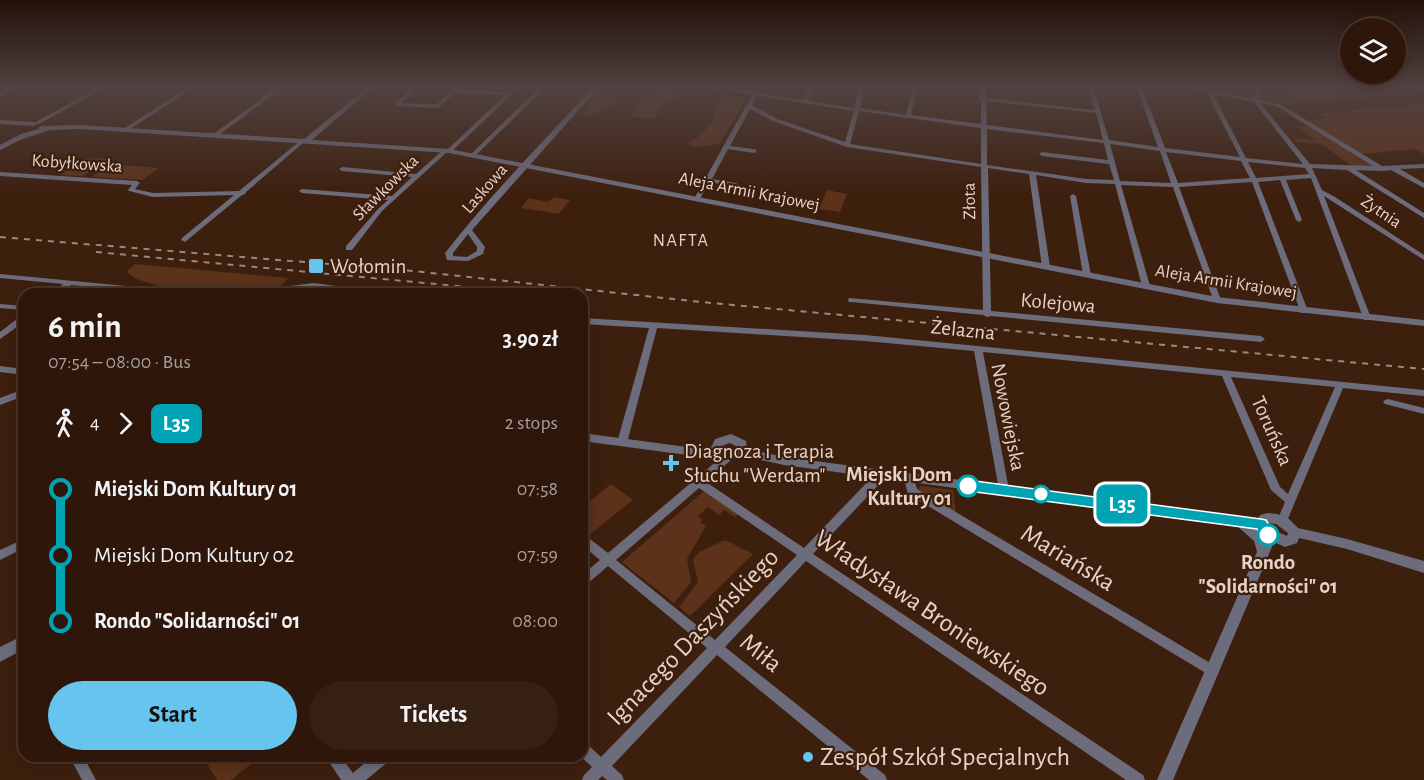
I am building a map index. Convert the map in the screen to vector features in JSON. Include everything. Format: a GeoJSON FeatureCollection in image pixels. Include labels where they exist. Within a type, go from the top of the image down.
{"type":"FeatureCollection","features":[{"type":"Feature","properties":{"kind":"street"},"geometry":{"type":"LineString","coordinates":[[0,147],[42,122]]}},
{"type":"Feature","properties":{"kind":"street"},"geometry":{"type":"LineString","coordinates":[[125,130],[137,122]]}},
{"type":"Feature","properties":{"kind":"street"},"geometry":{"type":"LineString","coordinates":[[214,136],[232,122]]}},
{"type":"Feature","properties":{"kind":"street"},"geometry":{"type":"LineString","coordinates":[[185,240],[327,122]]}},
{"type":"Feature","properties":{"kind":"street","name":"Sławkowska"},"geometry":{"type":"LineString","coordinates":[[349,249],[393,198],[478,122]]}},
{"type":"Feature","properties":{"kind":"street"},"geometry":{"type":"LineString","coordinates":[[473,155],[507,122]]}},
{"type":"Feature","properties":{"kind":"street","name":"Laskowa"},"geometry":{"type":"LineString","coordinates":[[468,231],[481,247],[480,252],[468,260],[450,258],[449,253],[468,231],[565,122]]}},
{"type":"Feature","properties":{"kind":"street"},"geometry":{"type":"LineString","coordinates":[[697,199],[740,122]]}},
{"type":"Feature","properties":{"kind":"street"},"geometry":{"type":"LineString","coordinates":[[782,122],[847,145],[985,167],[1120,184],[1175,184],[1313,176]]}},
{"type":"Feature","properties":{"kind":"street"},"geometry":{"type":"LineString","coordinates":[[847,145],[853,122]]}},
{"type":"Feature","properties":{"kind":"street"},"geometry":{"type":"LineString","coordinates":[[949,122],[1244,159],[1350,169],[1424,166]]}},
{"type":"Feature","properties":{"kind":"street","name":"Złota"},"geometry":{"type":"LineString","coordinates":[[984,122],[987,315]]}},
{"type":"Feature","properties":{"kind":"street"},"geometry":{"type":"LineString","coordinates":[[1101,122],[1120,184],[1146,286]]}},
{"type":"Feature","properties":{"kind":"street"},"geometry":{"type":"LineString","coordinates":[[1152,122],[1217,300]]}},
{"type":"Feature","properties":{"kind":"street"},"geometry":{"type":"LineString","coordinates":[[1225,122],[1254,180],[1304,311]]}},
{"type":"Feature","properties":{"kind":"street"},"geometry":{"type":"LineString","coordinates":[[1273,122],[1308,165],[1367,318]]}},
{"type":"Feature","properties":{"kind":"street"},"geometry":{"type":"LineString","coordinates":[[1307,122],[1383,169]]}},
{"type":"Feature","properties":{"kind":"street","name":"Aleja Armii Krajowej"},"geometry":{"type":"LineString","coordinates":[[0,123],[447,151],[1217,300],[1424,323]]}},
{"type":"Feature","properties":{"kind":"street"},"geometry":{"type":"LineString","coordinates":[[0,147],[37,125]]}},
{"type":"Feature","properties":{"kind":"street"},"geometry":{"type":"LineString","coordinates":[[18,138],[42,130],[66,127]]}},
{"type":"Feature","properties":{"kind":"street"},"geometry":{"type":"LineString","coordinates":[[726,147],[754,151]]}},
{"type":"Feature","properties":{"kind":"street"},"geometry":{"type":"LineString","coordinates":[[1042,154],[1112,162]]}},
{"type":"Feature","properties":{"kind":"street"},"geometry":{"type":"LineString","coordinates":[[1393,168],[1424,186]]}},
{"type":"Feature","properties":{"kind":"street"},"geometry":{"type":"LineString","coordinates":[[342,169],[419,176]]}},
{"type":"Feature","properties":{"kind":"street"},"geometry":{"type":"LineString","coordinates":[[1350,169],[1424,216]]}},
{"type":"Feature","properties":{"kind":"street"},"geometry":{"type":"LineString","coordinates":[[1032,173],[1046,267]]}},
{"type":"Feature","properties":{"kind":"street","name":"Kobyłkowska"},"geometry":{"type":"LineString","coordinates":[[0,174],[138,183],[131,190],[153,195],[243,193]]}},
{"type":"Feature","properties":{"kind":"street"},"geometry":{"type":"LineString","coordinates":[[1282,177],[1299,220]]}},
{"type":"Feature","properties":{"kind":"street"},"geometry":{"type":"LineString","coordinates":[[708,180],[736,185]]}},
{"type":"Feature","properties":{"kind":"street"},"geometry":{"type":"LineString","coordinates":[[302,190],[393,198]]}},
{"type":"Feature","properties":{"kind":"street","name":"Żytnia"},"geometry":{"type":"LineString","coordinates":[[1320,192],[1333,198],[1424,258]]}},
{"type":"Feature","properties":{"kind":"street"},"geometry":{"type":"LineString","coordinates":[[1073,196],[1087,275]]}},
{"type":"Feature","properties":{"kind":"street"},"geometry":{"type":"LineString","coordinates":[[0,276],[111,288]]}},
{"type":"Feature","properties":{"kind":"street"},"geometry":{"type":"LineString","coordinates":[[63,288],[69,283]]}},
{"type":"Feature","properties":{"kind":"street"},"geometry":{"type":"LineString","coordinates":[[293,288],[303,284],[328,288]]}},
{"type":"Feature","properties":{"kind":"street","name":"Kolejowa"},"geometry":{"type":"LineString","coordinates":[[852,300],[987,315],[1261,339]]}},
{"type":"Feature","properties":{"kind":"street"},"geometry":{"type":"LineString","coordinates":[[0,306],[18,308]]}},
{"type":"Feature","properties":{"kind":"street"},"geometry":{"type":"LineString","coordinates":[[0,336],[18,322]]}},
{"type":"Feature","properties":{"kind":"street","name":"Żelazna"},"geometry":{"type":"LineString","coordinates":[[588,322],[652,327],[712,327],[807,333],[1424,393]]}},
{"type":"Feature","properties":{"kind":"street"},"geometry":{"type":"LineString","coordinates":[[622,443],[652,327]]}},
{"type":"Feature","properties":{"kind":"street","name":"Nowowiejska"},"geometry":{"type":"LineString","coordinates":[[978,350],[1004,490]]}},
{"type":"Feature","properties":{"kind":"street"},"geometry":{"type":"LineString","coordinates":[[0,369],[18,371]]}},
{"type":"Feature","properties":{"kind":"street","name":"Toruńska"},"geometry":{"type":"LineString","coordinates":[[1225,373],[1272,481],[1278,492],[1289,500]]}},
{"type":"Feature","properties":{"kind":"street"},"geometry":{"type":"LineString","coordinates":[[1282,521],[1340,385]]}},
{"type":"Feature","properties":{"kind":"street"},"geometry":{"type":"LineString","coordinates":[[0,402],[18,394]]}},
{"type":"Feature","properties":{"kind":"street"},"geometry":{"type":"LineString","coordinates":[[1388,402],[1424,411]]}},
{"type":"Feature","properties":{"kind":"street"},"geometry":{"type":"LineString","coordinates":[[588,438],[702,453],[717,449]]}},
{"type":"Feature","properties":{"kind":"street"},"geometry":{"type":"LineString","coordinates":[[717,449],[719,442],[731,438],[742,444],[741,452]]}},
{"type":"Feature","properties":{"kind":"street"},"geometry":{"type":"LineString","coordinates":[[717,449],[728,457]]}},
{"type":"Feature","properties":{"kind":"street"},"geometry":{"type":"LineString","coordinates":[[588,577],[728,457],[741,452],[784,461],[881,475],[1261,524],[1269,518],[1282,521],[1294,532],[1347,544],[1424,567]]}},
{"type":"Feature","properties":{"kind":"street","name":"Ignacego Daszyńskiego"},"geometry":{"type":"LineString","coordinates":[[589,780],[881,475]]}},
{"type":"Feature","properties":{"kind":"street","name":"Mariańska"},"geometry":{"type":"LineString","coordinates":[[909,478],[912,492],[1213,671]]}},
{"type":"Feature","properties":{"kind":"street","name":"Władysława Broniewskiego"},"geometry":{"type":"LineString","coordinates":[[700,483],[1138,780]]}},
{"type":"Feature","properties":{"kind":"street"},"geometry":{"type":"LineString","coordinates":[[1236,520],[1259,538],[1263,552]]}},
{"type":"Feature","properties":{"kind":"street"},"geometry":{"type":"LineString","coordinates":[[1261,524],[1270,537],[1289,541],[1294,537],[1294,532]]}},
{"type":"Feature","properties":{"kind":"street"},"geometry":{"type":"LineString","coordinates":[[1165,780],[1270,537]]}},
{"type":"Feature","properties":{"kind":"street","name":"Miła"},"geometry":{"type":"LineString","coordinates":[[588,544],[880,780]]}},
{"type":"Feature","properties":{"kind":"street"},"geometry":{"type":"LineString","coordinates":[[0,555],[18,546]]}},
{"type":"Feature","properties":{"kind":"street"},"geometry":{"type":"LineString","coordinates":[[0,656],[18,649]]}},
{"type":"Feature","properties":{"kind":"street"},"geometry":{"type":"LineString","coordinates":[[588,755],[600,768],[617,780]]}},
{"type":"Feature","properties":{"kind":"street"},"geometry":{"type":"LineString","coordinates":[[79,762],[89,780]]}},
{"type":"Feature","properties":{"kind":"street"},"geometry":{"type":"LineString","coordinates":[[336,762],[350,780]]}},
{"type":"Feature","properties":{"kind":"street"},"geometry":{"type":"LineString","coordinates":[[355,780],[377,762]]}},
{"type":"Feature","properties":{"kind":"shaded area"},"geometry":{"type":"Polygon","coordinates":[[[732,122],[719,144],[693,147],[688,143],[698,137],[710,124],[732,122]]]}},
{"type":"Feature","properties":{"kind":"shaded area"},"geometry":{"type":"Polygon","coordinates":[[[1311,122],[1424,122],[1424,154],[1415,149],[1360,154],[1311,122]]]}},
{"type":"Feature","properties":{"kind":"shaded area"},"geometry":{"type":"Polygon","coordinates":[[[1310,126],[1374,166],[1351,166],[1322,144],[1297,142],[1294,138],[1315,140],[1298,127],[1310,126]]]}},
{"type":"Feature","properties":{"kind":"shaded area"},"geometry":{"type":"Polygon","coordinates":[[[87,158],[110,159],[83,176],[60,175],[87,158]]]}},
{"type":"Feature","properties":{"kind":"shaded area"},"geometry":{"type":"Polygon","coordinates":[[[110,164],[159,168],[142,180],[92,177],[110,164]]]}},
{"type":"Feature","properties":{"kind":"shaded area"},"geometry":{"type":"Polygon","coordinates":[[[827,190],[847,194],[840,212],[819,209],[827,190]]]}},
{"type":"Feature","properties":{"kind":"shaded area"},"geometry":{"type":"Polygon","coordinates":[[[555,197],[570,200],[559,214],[521,208],[529,198],[547,202],[555,197]]]}},
{"type":"Feature","properties":{"kind":"shaded area"},"geometry":{"type":"Polygon","coordinates":[[[135,264],[288,278],[279,288],[173,288],[143,281],[130,275],[127,271],[135,264]]]}},
{"type":"Feature","properties":{"kind":"shaded area"},"geometry":{"type":"Polygon","coordinates":[[[611,484],[633,500],[589,535],[588,503],[611,484]]]}},
{"type":"Feature","properties":{"kind":"shaded area"},"geometry":{"type":"Polygon","coordinates":[[[920,486],[953,490],[956,513],[922,493],[918,489],[920,486]]]}},
{"type":"Feature","properties":{"kind":"shaded area"},"geometry":{"type":"Polygon","coordinates":[[[704,491],[738,514],[735,517],[724,510],[719,515],[708,507],[698,516],[702,520],[700,522],[706,526],[687,559],[691,582],[674,603],[622,562],[704,491]]]}},
{"type":"Feature","properties":{"kind":"shaded area"},"geometry":{"type":"Polygon","coordinates":[[[725,540],[753,554],[690,616],[679,607],[698,582],[693,560],[699,552],[725,540]]]}},
{"type":"Feature","properties":{"kind":"shaded area"},"geometry":{"type":"Polygon","coordinates":[[[206,762],[254,762],[231,780],[217,780],[206,762]]]}},
{"type":"Feature","properties":{"kind":"railway"},"geometry":{"type":"LineString","coordinates":[[0,237],[413,271],[571,288]]}},
{"type":"Feature","properties":{"kind":"railway"},"geometry":{"type":"LineString","coordinates":[[96,252],[478,288]]}},
{"type":"Feature","properties":{"kind":"railway"},"geometry":{"type":"LineString","coordinates":[[588,290],[1424,369]]}},
{"type":"Feature","properties":{"kind":"bus line","name":"L35"},"geometry":{"type":"LineString","coordinates":[[968,486],[1155,508],[1261,524],[1268,535]]}},
{"type":"Feature","properties":{"kind":"place","name":"Wołomin"},"geometry":{"type":"Point","coordinates":[316,266]}},
{"type":"Feature","properties":{"kind":"place","name":"Diagnoza i Terapia Słuchu \"Werdam\""},"geometry":{"type":"Point","coordinates":[671,463]}},
{"type":"Feature","properties":{"kind":"place","name":"Miejski Dom Kultury 01"},"geometry":{"type":"Point","coordinates":[968,486]}},
{"type":"Feature","properties":{"kind":"place","name":"Rondo \"Solidarności\" 01"},"geometry":{"type":"Point","coordinates":[1268,535]}},
{"type":"Feature","properties":{"kind":"place","name":"Zespół Szkół Specjalnych"},"geometry":{"type":"Point","coordinates":[808,757]}},
{"type":"Feature","properties":{"kind":"district","name":"NAFTA"},"geometry":{"type":"Point","coordinates":[681,241]}}]}
